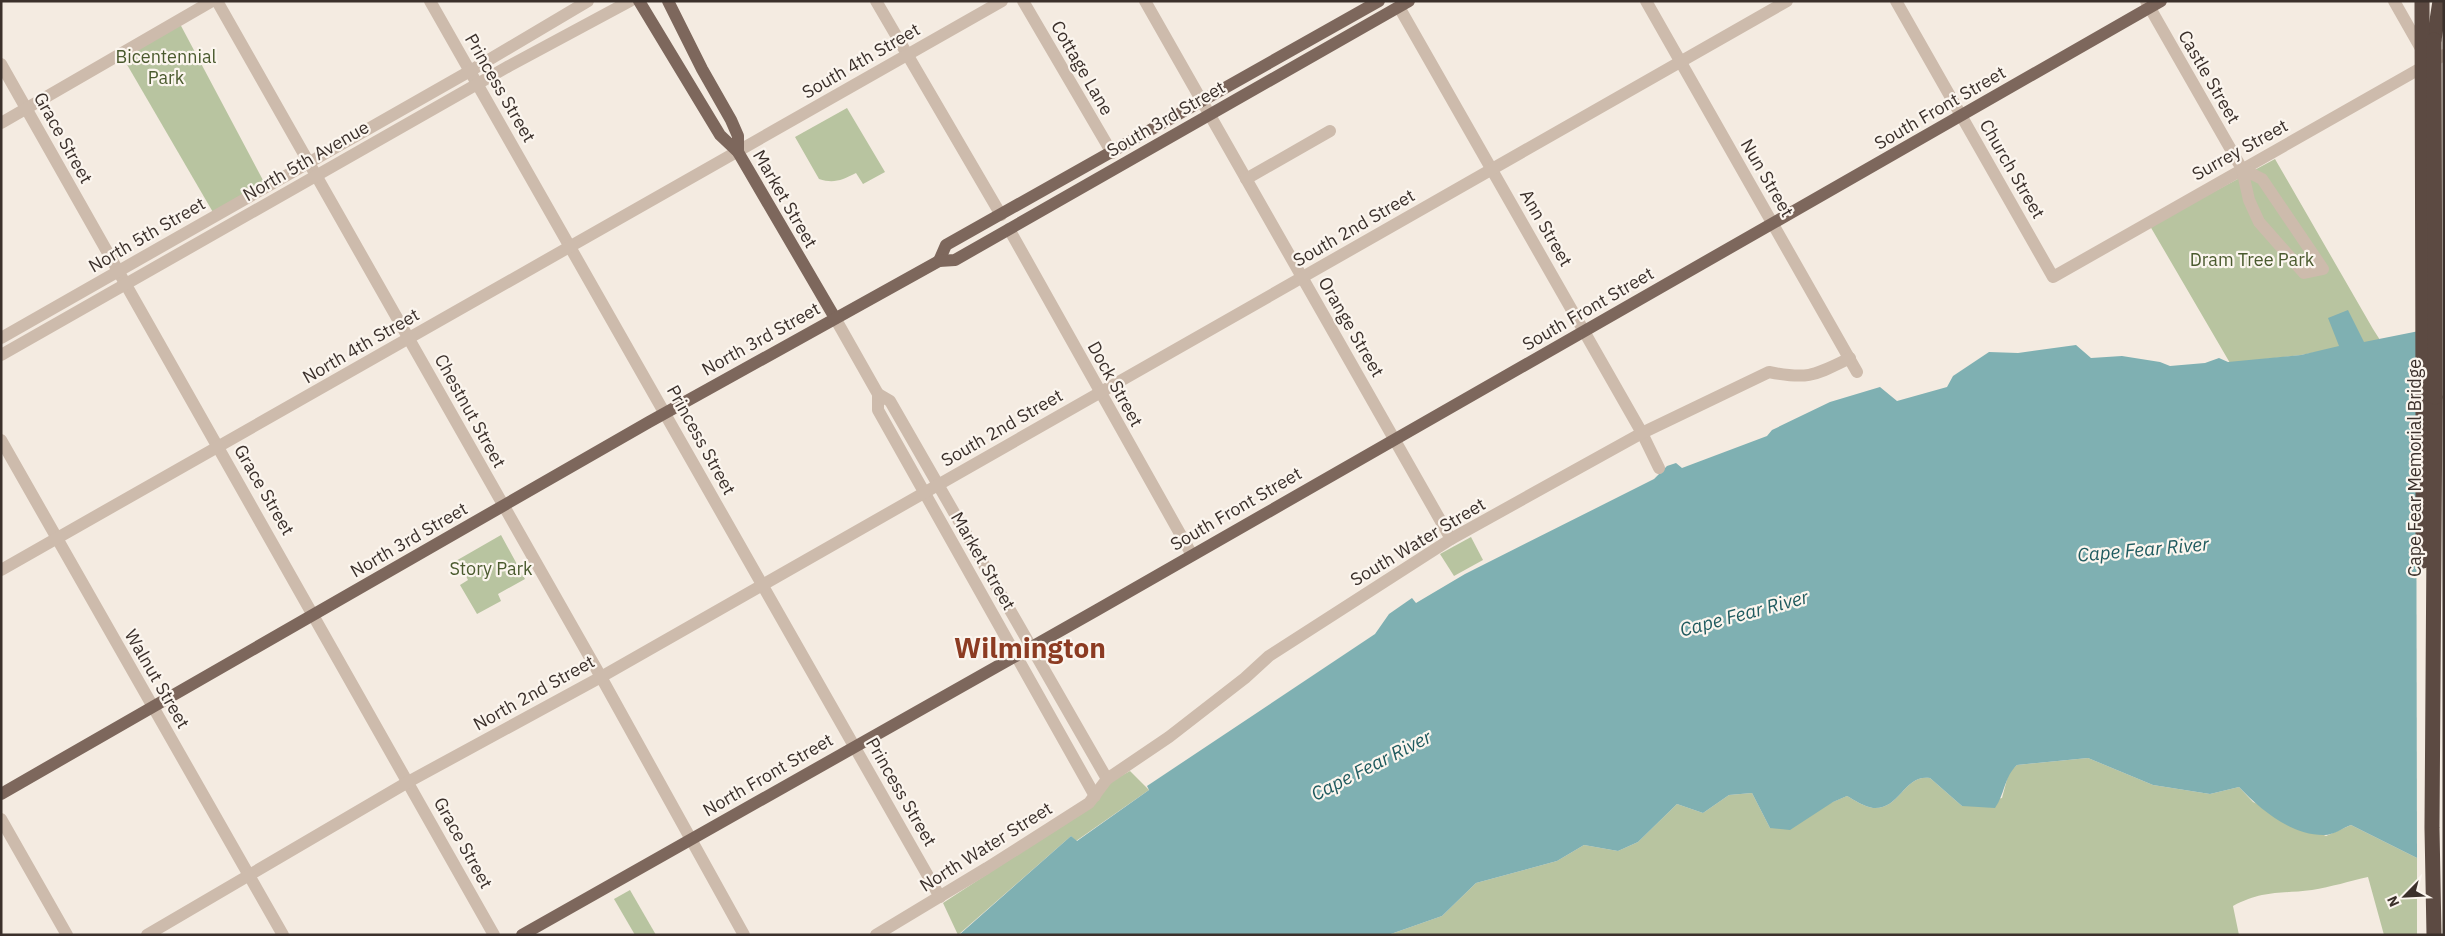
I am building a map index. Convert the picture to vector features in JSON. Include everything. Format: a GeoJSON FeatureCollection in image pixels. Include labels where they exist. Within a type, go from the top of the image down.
{"type":"FeatureCollection","features":[{"type":"Feature","properties":{"kind":"highway","name":"Cape Fear Memorial Bridge"},"geometry":{"type":"LineString","coordinates":[[2422,1],[2424,935]]}},
{"type":"Feature","properties":{"kind":"highway","name":"Cape Fear Memorial Bridge"},"geometry":{"type":"LineString","coordinates":[[2434,1],[2436,262],[2432,828],[2434,935]]}},
{"type":"Feature","properties":{"kind":"highway"},"geometry":{"type":"LineString","coordinates":[[2434,40],[2440,1]]}},
{"type":"Feature","properties":{"kind":"main road","name":"Market Street"},"geometry":{"type":"LineString","coordinates":[[639,1],[720,135],[738,152],[835,318]]}},
{"type":"Feature","properties":{"kind":"main road","name":"Market Street"},"geometry":{"type":"LineString","coordinates":[[668,1],[702,69],[731,120],[738,136],[738,152]]}},
{"type":"Feature","properties":{"kind":"main road","name":"South 3rd Street"},"geometry":{"type":"LineString","coordinates":[[939,261],[946,245],[1379,1]]}},
{"type":"Feature","properties":{"kind":"main road","name":"South Front Street"},"geometry":{"type":"LineString","coordinates":[[1032,646],[1961,115],[2152,3]]}},
{"type":"Feature","properties":{"kind":"main road","name":"South 3rd Street"},"geometry":{"type":"LineString","coordinates":[[835,318],[939,261],[955,260],[1404,4]]}},
{"type":"Feature","properties":{"kind":"main road","name":"North 3rd Street"},"geometry":{"type":"LineString","coordinates":[[1,794],[503,505],[835,318]]}},
{"type":"Feature","properties":{"kind":"main road","name":"North Front Street"},"geometry":{"type":"LineString","coordinates":[[522,935],[1032,646]]}},
{"type":"Feature","properties":{"kind":"street"},"geometry":{"type":"LineString","coordinates":[[1,123],[212,1]]}},
{"type":"Feature","properties":{"kind":"street","name":"Chestnut Street"},"geometry":{"type":"LineString","coordinates":[[217,1],[692,838],[744,935]]}},
{"type":"Feature","properties":{"kind":"street","name":"Princess Street"},"geometry":{"type":"LineString","coordinates":[[430,1],[666,412],[940,897]]}},
{"type":"Feature","properties":{"kind":"street","name":"North 5th Avenue"},"geometry":{"type":"LineString","coordinates":[[309,163],[588,1]]}},
{"type":"Feature","properties":{"kind":"street","name":"North 5th Avenue"},"geometry":{"type":"LineString","coordinates":[[1,355],[478,84],[630,1]]}},
{"type":"Feature","properties":{"kind":"street"},"geometry":{"type":"LineString","coordinates":[[876,1],[906,56],[1000,215]]}},
{"type":"Feature","properties":{"kind":"street","name":"South 4th Street"},"geometry":{"type":"LineString","coordinates":[[738,152],[1002,1]]}},
{"type":"Feature","properties":{"kind":"street","name":"Cottage Lane"},"geometry":{"type":"LineString","coordinates":[[1023,1],[1112,153]]}},
{"type":"Feature","properties":{"kind":"street","name":"Orange Street"},"geometry":{"type":"LineString","coordinates":[[1145,1],[1451,539]]}},
{"type":"Feature","properties":{"kind":"street","name":"Nun Street"},"geometry":{"type":"LineString","coordinates":[[1646,1],[1857,372]]}},
{"type":"Feature","properties":{"kind":"street","name":"South 2nd Street"},"geometry":{"type":"LineString","coordinates":[[938,485],[1787,1]]}},
{"type":"Feature","properties":{"kind":"street","name":"Church Street"},"geometry":{"type":"LineString","coordinates":[[1896,1],[2053,277]]}},
{"type":"Feature","properties":{"kind":"street"},"geometry":{"type":"LineString","coordinates":[[2394,1],[2444,89]]}},
{"type":"Feature","properties":{"kind":"street","name":"Castle Street"},"geometry":{"type":"LineString","coordinates":[[2152,3],[2242,169]]}},
{"type":"Feature","properties":{"kind":"street","name":"Ann Street"},"geometry":{"type":"LineString","coordinates":[[1404,4],[1492,169],[1642,433],[1659,468]]}},
{"type":"Feature","properties":{"kind":"street","name":"Surrey Street"},"geometry":{"type":"LineString","coordinates":[[2053,277],[2444,56]]}},
{"type":"Feature","properties":{"kind":"street","name":"Grace Street"},"geometry":{"type":"LineString","coordinates":[[1,64],[494,935]]}},
{"type":"Feature","properties":{"kind":"street"},"geometry":{"type":"LineString","coordinates":[[1246,179],[1330,131]]}},
{"type":"Feature","properties":{"kind":"street","name":"North 4th Street"},"geometry":{"type":"LineString","coordinates":[[1,570],[738,152]]}},
{"type":"Feature","properties":{"kind":"street","name":"North 5th Street"},"geometry":{"type":"LineString","coordinates":[[1,338],[309,163]]}},
{"type":"Feature","properties":{"kind":"street"},"geometry":{"type":"LineString","coordinates":[[2242,169],[2262,179],[2323,268],[2304,273],[2259,222],[2249,200],[2242,169]]}},
{"type":"Feature","properties":{"kind":"street","name":"Dock Street"},"geometry":{"type":"LineString","coordinates":[[1009,229],[1192,555]]}},
{"type":"Feature","properties":{"kind":"street","name":"Market Street"},"geometry":{"type":"LineString","coordinates":[[835,318],[878,394],[878,410],[1095,796]]}},
{"type":"Feature","properties":{"kind":"street","name":"South Water Street"},"geometry":{"type":"LineString","coordinates":[[1107,779],[1169,736],[1245,678],[1269,656],[1451,539],[1642,433],[1769,372],[1792,376],[1813,375],[1850,358]]}},
{"type":"Feature","properties":{"kind":"street","name":"Market Street"},"geometry":{"type":"LineString","coordinates":[[878,394],[890,401],[1107,779]]}},
{"type":"Feature","properties":{"kind":"street","name":"Walnut Street"},"geometry":{"type":"LineString","coordinates":[[1,440],[283,935]]}},
{"type":"Feature","properties":{"kind":"street","name":"North 2nd Street"},"geometry":{"type":"LineString","coordinates":[[147,935],[249,877],[408,782],[601,677],[938,485]]}},
{"type":"Feature","properties":{"kind":"street","name":"North Water Street"},"geometry":{"type":"LineString","coordinates":[[876,935],[1089,803],[1107,779]]}},
{"type":"Feature","properties":{"kind":"street"},"geometry":{"type":"LineString","coordinates":[[1,820],[66,935]]}},
{"type":"Feature","properties":{"kind":"green space","name":"Bicentennial Park"},"geometry":{"type":"Polygon","coordinates":[[[179,22],[265,184],[214,214],[122,56],[179,22]]]}},
{"type":"Feature","properties":{"kind":"green space"},"geometry":{"type":"Polygon","coordinates":[[[847,108],[885,172],[863,184],[856,173],[838,180],[819,179],[795,137],[847,108]]]}},
{"type":"Feature","properties":{"kind":"green space","name":"Dram Tree Park"},"geometry":{"type":"Polygon","coordinates":[[[2275,159],[2380,340],[2301,355],[2230,363],[2150,226],[2275,159]]]}},
{"type":"Feature","properties":{"kind":"green space","name":"Story Park"},"geometry":{"type":"Polygon","coordinates":[[[501,535],[525,579],[498,594],[501,601],[477,614],[460,585],[468,580],[462,568],[458,570],[454,562],[501,535]]]}},
{"type":"Feature","properties":{"kind":"green space"},"geometry":{"type":"Polygon","coordinates":[[[1471,537],[1483,560],[1454,576],[1440,554],[1471,537]]]}},
{"type":"Feature","properties":{"kind":"green space"},"geometry":{"type":"Polygon","coordinates":[[[2088,758],[2153,785],[2210,794],[2239,787],[2253,802],[2326,836],[2351,825],[2417,858],[2417,935],[2384,935],[2368,877],[2319,889],[2263,895],[2244,901],[2233,906],[2239,935],[1388,935],[1442,916],[1476,883],[1557,861],[1584,845],[1618,851],[1638,842],[1677,804],[1703,813],[1729,795],[1752,793],[1770,828],[1847,796],[1873,808],[1882,807],[1890,804],[1908,786],[1921,778],[1930,778],[1962,806],[2002,798],[2009,772],[2017,765],[2088,758]]]}},
{"type":"Feature","properties":{"kind":"green space"},"geometry":{"type":"Polygon","coordinates":[[[1130,771],[1149,790],[1076,841],[1071,836],[958,935],[943,903],[1093,805],[1110,782],[1130,771]]]}},
{"type":"Feature","properties":{"kind":"green space"},"geometry":{"type":"Polygon","coordinates":[[[630,890],[656,935],[635,935],[614,899],[630,890]]]}},
{"type":"Feature","properties":{"kind":"water","name":"Cape Fear River"},"geometry":{"type":"Polygon","coordinates":[[[2348,310],[2364,342],[2444,326],[2444,843],[2417,858],[2351,825],[2328,835],[2301,831],[2267,813],[2239,787],[2210,794],[2153,785],[2088,758],[2017,765],[2009,775],[1995,808],[1962,806],[1930,778],[1921,778],[1914,781],[1890,804],[1882,807],[1873,808],[1847,796],[1833,802],[1790,830],[1770,828],[1752,793],[1729,795],[1703,813],[1677,804],[1638,842],[1618,851],[1584,845],[1557,861],[1476,883],[1442,916],[1388,935],[959,935],[1071,836],[1077,841],[1149,790],[1147,786],[1375,634],[1389,614],[1412,598],[1416,603],[1465,574],[1654,479],[1667,466],[1676,463],[1682,468],[1767,436],[1772,430],[1830,402],[1880,387],[1897,401],[1947,387],[1953,376],[1989,352],[2018,353],[2076,345],[2091,358],[2122,356],[2160,362],[2170,366],[2205,363],[2219,358],[2228,362],[2301,355],[2339,346],[2328,318],[2348,310]]]}},
{"type":"Feature","properties":{"kind":"pier"},"geometry":{"type":"Polygon","coordinates":[[[2444,324],[2444,846],[2417,860],[2416,329],[2444,324]]]}},
{"type":"Feature","properties":{"kind":"district","name":"Wilmington"},"geometry":{"type":"Point","coordinates":[1030,648]}}]}
